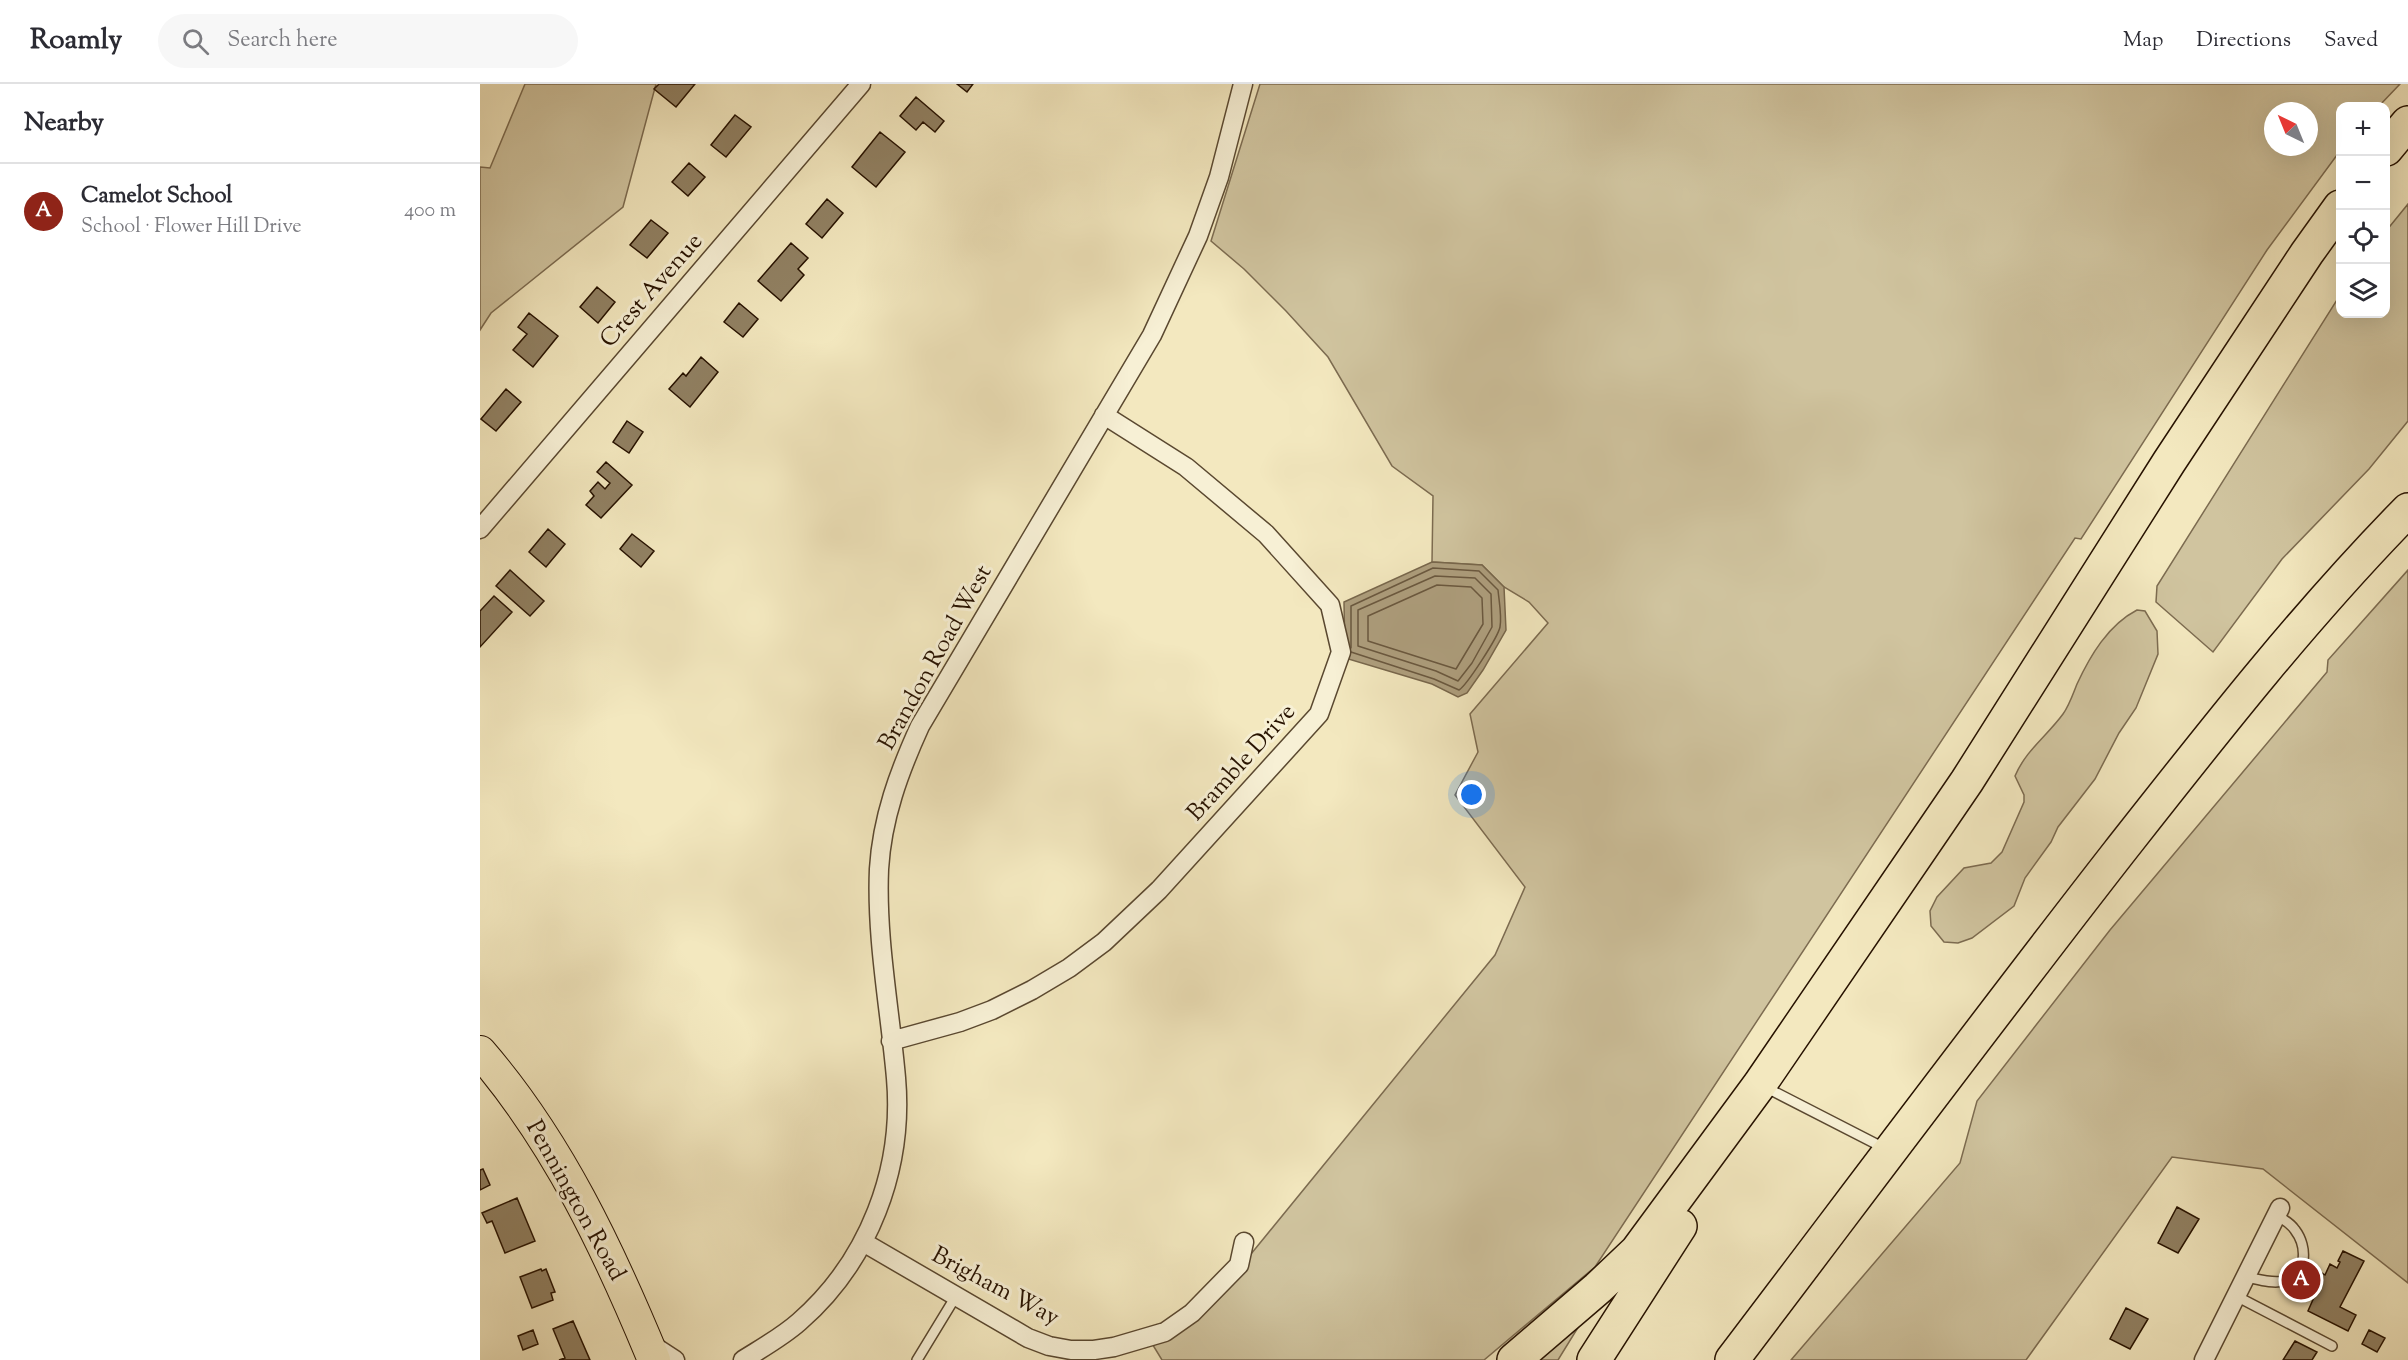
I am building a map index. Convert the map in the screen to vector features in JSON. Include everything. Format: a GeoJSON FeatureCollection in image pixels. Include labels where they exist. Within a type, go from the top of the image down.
{"type":"FeatureCollection","features":[{"type":"Feature","properties":{"kind":"highway"},"geometry":{"type":"LineString","coordinates":[[2390,143],[2408,123]]}},
{"type":"Feature","properties":{"kind":"highway"},"geometry":{"type":"LineString","coordinates":[[1514,1360],[1598,1288],[1637,1251],[1760,1084],[1967,782],[2169,462],[2338,210]]}},
{"type":"Feature","properties":{"kind":"highway"},"geometry":{"type":"LineString","coordinates":[[1732,1360],[2065,922],[2242,697],[2315,611],[2408,510]]}},
{"type":"Feature","properties":{"kind":"highway"},"geometry":{"type":"LineString","coordinates":[[1752,1360],[1982,1030]]}},
{"type":"Feature","properties":{"kind":"highway","name":"Pennington Road"},"geometry":{"type":"LineString","coordinates":[[480,1052],[522,1107],[574,1189],[624,1286],[650,1350]]}},
{"type":"Feature","properties":{"kind":"highway"},"geometry":{"type":"LineString","coordinates":[[1594,1360],[1743,1127],[1760,1084]]}},
{"type":"Feature","properties":{"kind":"street","name":"Crest Avenue"},"geometry":{"type":"LineString","coordinates":[[480,529],[861,84]]}},
{"type":"Feature","properties":{"kind":"street","name":"Brandon Road West"},"geometry":{"type":"LineString","coordinates":[[742,1359],[771,1343],[799,1322],[824,1298],[845,1271],[863,1242],[876,1214],[888,1181],[895,1147],[897,1113],[879,904],[879,868],[884,833],[900,769],[920,726],[1152,335],[1198,236],[1219,177],[1243,84]]}},
{"type":"Feature","properties":{"kind":"street","name":"Bramble Drive"},"geometry":{"type":"LineString","coordinates":[[891,1041],[960,1022],[992,1010],[1060,974],[1104,942],[1160,890],[1319,714],[1341,652],[1330,605],[1266,534],[1186,467],[1104,415]]}},
{"type":"Feature","properties":{"kind":"street"},"geometry":{"type":"LineString","coordinates":[[2204,1360],[2278,1212]]}},
{"type":"Feature","properties":{"kind":"street","name":"Brigham Way"},"geometry":{"type":"LineString","coordinates":[[863,1242],[1028,1338],[1049,1346],[1071,1350],[1114,1347],[1156,1336],[1192,1313],[1239,1265],[1244,1242]]}},
{"type":"Feature","properties":{"kind":"street"},"geometry":{"type":"LineString","coordinates":[[650,1350],[675,1360]]}},
{"type":"Feature","properties":{"kind":"lane"},"geometry":{"type":"LineString","coordinates":[[1760,1084],[1890,1151]]}},
{"type":"Feature","properties":{"kind":"lane"},"geometry":{"type":"LineString","coordinates":[[2246,1277],[2286,1281],[2295,1276],[2302,1266],[2304,1250],[2299,1237],[2278,1212]]}},
{"type":"Feature","properties":{"kind":"lane"},"geometry":{"type":"LineString","coordinates":[[917,1360],[956,1296]]}},
{"type":"Feature","properties":{"kind":"lane"},"geometry":{"type":"LineString","coordinates":[[2236,1296],[2332,1346]]}},
{"type":"Feature","properties":{"kind":"shaded area"},"geometry":{"type":"Polygon","coordinates":[[[525,84],[656,84],[623,207],[491,313],[480,330],[480,167],[490,168],[525,84]]]}},
{"type":"Feature","properties":{"kind":"shaded area"},"geometry":{"type":"Polygon","coordinates":[[[1260,84],[2400,84],[2383,102],[2336,102],[2336,156],[2267,250],[2081,539],[2075,538],[1595,1267],[1484,1360],[1162,1360],[1151,1342],[1211,1303],[1495,955],[1525,887],[1455,795],[1478,752],[1470,714],[1548,623],[1529,602],[1504,587],[1482,565],[1432,562],[1433,496],[1392,466],[1328,357],[1244,269],[1211,241],[1260,84]]]}},
{"type":"Feature","properties":{"kind":"shaded area"},"geometry":{"type":"Polygon","coordinates":[[[2408,204],[2408,421],[2369,469],[2282,559],[2213,652],[2156,602],[2157,586],[2336,301],[2336,318],[2390,318],[2390,226],[2408,204]]]}},
{"type":"Feature","properties":{"kind":"shaded area"},"geometry":{"type":"Polygon","coordinates":[[[2408,570],[2408,1283],[2263,1169],[2172,1157],[2026,1360],[1791,1360],[1960,1163],[1977,1101],[2110,930],[2327,672],[2328,660],[2408,570]]]}},
{"type":"Feature","properties":{"kind":"shaded area"},"geometry":{"type":"Polygon","coordinates":[[[2137,610],[2145,611],[2157,631],[2158,654],[2136,708],[2119,733],[2095,779],[2058,827],[2051,842],[2025,878],[2014,906],[1972,938],[1958,943],[1944,942],[1931,926],[1930,911],[1937,897],[1964,868],[1991,863],[2002,852],[2024,802],[2024,795],[2015,776],[2020,767],[2065,711],[2082,673],[2101,642],[2117,624],[2137,610]]]}},
{"type":"Feature","properties":{"kind":"shaded area"},"geometry":{"type":"Polygon","coordinates":[[[1590,1308],[1558,1360],[1529,1360],[1590,1308]]]}},
{"type":"Feature","properties":{"kind":"water"},"geometry":{"type":"Polygon","coordinates":[[[1432,562],[1482,565],[1504,587],[1506,630],[1467,693],[1458,697],[1432,684],[1345,658],[1344,602],[1432,562]]]}},
{"type":"Feature","properties":{"kind":"building"},"geometry":{"type":"Polygon","coordinates":[[[659,84],[695,84],[676,107],[654,89],[659,84]]]}},
{"type":"Feature","properties":{"kind":"building"},"geometry":{"type":"Polygon","coordinates":[[[957,84],[973,84],[967,92],[957,84]]]}},
{"type":"Feature","properties":{"kind":"building"},"geometry":{"type":"Polygon","coordinates":[[[916,97],[944,121],[935,132],[923,122],[916,130],[900,116],[916,97]]]}},
{"type":"Feature","properties":{"kind":"building"},"geometry":{"type":"Polygon","coordinates":[[[735,115],[751,127],[726,157],[711,145],[735,115]]]}},
{"type":"Feature","properties":{"kind":"building"},"geometry":{"type":"Polygon","coordinates":[[[880,132],[905,152],[876,187],[852,167],[880,132]]]}},
{"type":"Feature","properties":{"kind":"building"},"geometry":{"type":"Polygon","coordinates":[[[689,163],[705,177],[688,196],[672,182],[689,163]]]}},
{"type":"Feature","properties":{"kind":"building"},"geometry":{"type":"Polygon","coordinates":[[[827,199],[843,213],[822,238],[806,224],[827,199]]]}},
{"type":"Feature","properties":{"kind":"building"},"geometry":{"type":"Polygon","coordinates":[[[651,220],[668,233],[647,258],[630,245],[651,220]]]}},
{"type":"Feature","properties":{"kind":"building"},"geometry":{"type":"Polygon","coordinates":[[[791,243],[808,258],[798,269],[804,275],[781,301],[758,281],[791,243]]]}},
{"type":"Feature","properties":{"kind":"building"},"geometry":{"type":"Polygon","coordinates":[[[597,287],[615,302],[598,323],[580,307],[597,287]]]}},
{"type":"Feature","properties":{"kind":"building"},"geometry":{"type":"Polygon","coordinates":[[[739,303],[758,319],[743,337],[724,322],[739,303]]]}},
{"type":"Feature","properties":{"kind":"building"},"geometry":{"type":"Polygon","coordinates":[[[529,313],[558,336],[533,367],[513,350],[527,334],[518,327],[529,313]]]}},
{"type":"Feature","properties":{"kind":"building"},"geometry":{"type":"Polygon","coordinates":[[[701,357],[718,372],[690,407],[669,389],[683,373],[686,376],[701,357]]]}},
{"type":"Feature","properties":{"kind":"building"},"geometry":{"type":"Polygon","coordinates":[[[506,389],[521,402],[496,431],[481,419],[506,389]]]}},
{"type":"Feature","properties":{"kind":"building"},"geometry":{"type":"Polygon","coordinates":[[[627,421],[643,432],[629,453],[613,442],[627,421]]]}},
{"type":"Feature","properties":{"kind":"building"},"geometry":{"type":"Polygon","coordinates":[[[606,462],[632,485],[601,518],[586,505],[594,496],[590,491],[598,482],[605,489],[610,483],[597,472],[606,462]]]}},
{"type":"Feature","properties":{"kind":"building"},"geometry":{"type":"Polygon","coordinates":[[[548,529],[565,544],[546,567],[529,552],[548,529]]]}},
{"type":"Feature","properties":{"kind":"building"},"geometry":{"type":"Polygon","coordinates":[[[632,534],[654,551],[641,567],[620,549],[632,534]]]}},
{"type":"Feature","properties":{"kind":"building"},"geometry":{"type":"Polygon","coordinates":[[[510,570],[544,601],[530,616],[496,586],[510,570]]]}},
{"type":"Feature","properties":{"kind":"building"},"geometry":{"type":"Polygon","coordinates":[[[494,596],[512,612],[480,647],[480,611],[494,596]]]}},
{"type":"Feature","properties":{"kind":"building"},"geometry":{"type":"Polygon","coordinates":[[[483,1169],[490,1185],[480,1190],[480,1170],[483,1169]]]}},
{"type":"Feature","properties":{"kind":"building"},"geometry":{"type":"Polygon","coordinates":[[[517,1198],[535,1241],[505,1253],[492,1221],[487,1223],[482,1213],[517,1198]]]}},
{"type":"Feature","properties":{"kind":"building"},"geometry":{"type":"Polygon","coordinates":[[[2177,1207],[2199,1219],[2178,1253],[2158,1243],[2177,1207]]]}},
{"type":"Feature","properties":{"kind":"building"},"geometry":{"type":"Polygon","coordinates":[[[2343,1251],[2364,1261],[2340,1307],[2356,1315],[2348,1331],[2308,1311],[2322,1273],[2325,1275],[2330,1264],[2337,1268],[2343,1251]]]}},
{"type":"Feature","properties":{"kind":"building"},"geometry":{"type":"Polygon","coordinates":[[[541,1269],[542,1271],[546,1269],[555,1292],[551,1293],[553,1300],[532,1308],[520,1277],[541,1269]]]}},
{"type":"Feature","properties":{"kind":"building"},"geometry":{"type":"Polygon","coordinates":[[[2126,1308],[2148,1319],[2130,1349],[2110,1339],[2126,1308]]]}},
{"type":"Feature","properties":{"kind":"building"},"geometry":{"type":"Polygon","coordinates":[[[573,1321],[590,1360],[559,1360],[565,1358],[553,1329],[573,1321]]]}},
{"type":"Feature","properties":{"kind":"building"},"geometry":{"type":"Polygon","coordinates":[[[533,1330],[538,1344],[523,1350],[518,1336],[533,1330]]]}},
{"type":"Feature","properties":{"kind":"building"},"geometry":{"type":"Polygon","coordinates":[[[2369,1330],[2385,1338],[2377,1352],[2362,1344],[2369,1330]]]}},
{"type":"Feature","properties":{"kind":"building"},"geometry":{"type":"Polygon","coordinates":[[[2295,1341],[2317,1352],[2312,1360],[2283,1360],[2295,1341]]]}},
{"type":"Feature","properties":{"kind":"place","name":"Camelot School"},"geometry":{"type":"Point","coordinates":[2301,1280]}}]}
